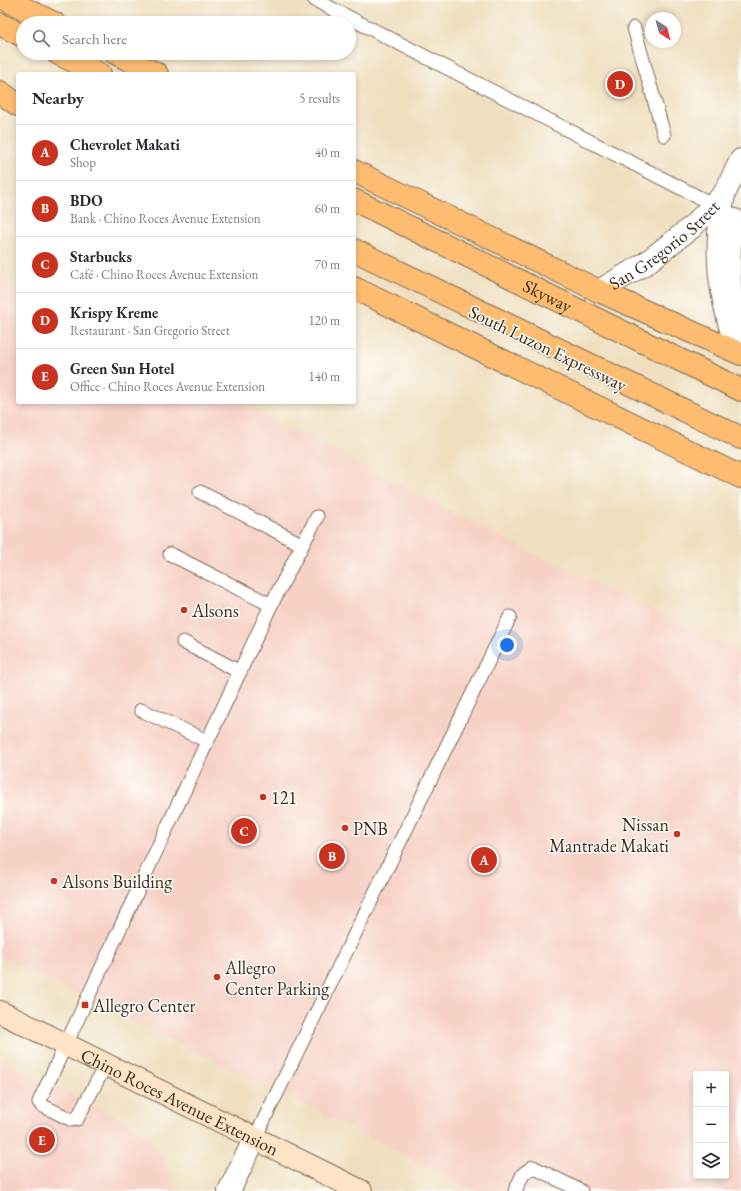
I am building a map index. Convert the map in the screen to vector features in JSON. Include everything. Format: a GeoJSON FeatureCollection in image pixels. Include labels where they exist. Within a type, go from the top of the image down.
{"type":"FeatureCollection","features":[{"type":"Feature","properties":{"kind":"highway"},"geometry":{"type":"LineString","coordinates":[[7,0],[40,16]]}},
{"type":"Feature","properties":{"kind":"highway"},"geometry":{"type":"LineString","coordinates":[[0,24],[16,32]]}},
{"type":"Feature","properties":{"kind":"highway"},"geometry":{"type":"LineString","coordinates":[[72,60],[96,72]]}},
{"type":"Feature","properties":{"kind":"highway"},"geometry":{"type":"LineString","coordinates":[[129,60],[153,72]]}},
{"type":"Feature","properties":{"kind":"highway"},"geometry":{"type":"LineString","coordinates":[[0,77],[16,85]]}},
{"type":"Feature","properties":{"kind":"highway"},"geometry":{"type":"LineString","coordinates":[[0,83],[16,91]]}},
{"type":"Feature","properties":{"kind":"highway"},"geometry":{"type":"LineString","coordinates":[[0,92],[16,104]]}},
{"type":"Feature","properties":{"kind":"highway"},"geometry":{"type":"LineString","coordinates":[[356,172],[599,291],[739,353]]}},
{"type":"Feature","properties":{"kind":"highway","name":"Skyway"},"geometry":{"type":"LineString","coordinates":[[356,201],[741,390]]}},
{"type":"Feature","properties":{"kind":"highway"},"geometry":{"type":"LineString","coordinates":[[356,251],[741,438]]}},
{"type":"Feature","properties":{"kind":"highway","name":"South Luzon Expressway"},"geometry":{"type":"LineString","coordinates":[[356,255],[741,442]]}},
{"type":"Feature","properties":{"kind":"highway"},"geometry":{"type":"LineString","coordinates":[[356,289],[741,477]]}},
{"type":"Feature","properties":{"kind":"main road","name":"Chino Roces Avenue Extension"},"geometry":{"type":"LineString","coordinates":[[0,1012],[361,1191]]}},
{"type":"Feature","properties":{"kind":"street","name":"San Gregorio Street"},"geometry":{"type":"LineString","coordinates":[[739,353],[726,318],[719,282],[718,246],[741,160]]}},
{"type":"Feature","properties":{"kind":"street","name":"San Gregorio Street"},"geometry":{"type":"LineString","coordinates":[[599,291],[646,263],[728,208]]}},
{"type":"Feature","properties":{"kind":"street"},"geometry":{"type":"LineString","coordinates":[[230,1191],[255,1138]]}},
{"type":"Feature","properties":{"kind":"lane"},"geometry":{"type":"LineString","coordinates":[[315,0],[347,16]]}},
{"type":"Feature","properties":{"kind":"lane"},"geometry":{"type":"LineString","coordinates":[[356,21],[728,208],[733,252],[734,289],[741,326]]}},
{"type":"Feature","properties":{"kind":"lane"},"geometry":{"type":"LineString","coordinates":[[634,28],[664,135]]}},
{"type":"Feature","properties":{"kind":"lane"},"geometry":{"type":"LineString","coordinates":[[200,492],[301,544]]}},
{"type":"Feature","properties":{"kind":"lane"},"geometry":{"type":"LineString","coordinates":[[106,1064],[77,1119],[72,1120],[41,1105],[39,1102],[271,605],[316,517]]}},
{"type":"Feature","properties":{"kind":"lane"},"geometry":{"type":"LineString","coordinates":[[170,554],[271,605]]}},
{"type":"Feature","properties":{"kind":"lane"},"geometry":{"type":"LineString","coordinates":[[255,1138],[510,617]]}},
{"type":"Feature","properties":{"kind":"lane"},"geometry":{"type":"LineString","coordinates":[[184,642],[240,672]]}},
{"type":"Feature","properties":{"kind":"lane"},"geometry":{"type":"LineString","coordinates":[[141,710],[207,741]]}},
{"type":"Feature","properties":{"kind":"lane"},"geometry":{"type":"LineString","coordinates":[[515,1191],[523,1174],[533,1167],[581,1191]]}},
{"type":"Feature","properties":{"kind":"shaded area"},"geometry":{"type":"Polygon","coordinates":[[[0,280],[16,289],[16,404],[241,404],[521,547],[741,653],[741,1191],[475,1191],[259,1082],[106,1009],[0,956],[0,280]]]}},
{"type":"Feature","properties":{"kind":"shaded area"},"geometry":{"type":"Polygon","coordinates":[[[0,1059],[134,1127],[155,1144],[167,1165],[174,1191],[0,1191],[0,1059]]]}},
{"type":"Feature","properties":{"kind":"place","name":"Krispy Kreme"},"geometry":{"type":"Point","coordinates":[620,84]}},
{"type":"Feature","properties":{"kind":"place","name":"Alsons"},"geometry":{"type":"Point","coordinates":[184,610]}},
{"type":"Feature","properties":{"kind":"place","name":"121"},"geometry":{"type":"Point","coordinates":[263,797]}},
{"type":"Feature","properties":{"kind":"place","name":"PNB"},"geometry":{"type":"Point","coordinates":[345,828]}},
{"type":"Feature","properties":{"kind":"place","name":"Starbucks"},"geometry":{"type":"Point","coordinates":[244,831]}},
{"type":"Feature","properties":{"kind":"place","name":"Nissan Mantrade Makati"},"geometry":{"type":"Point","coordinates":[677,834]}},
{"type":"Feature","properties":{"kind":"place","name":"BDO"},"geometry":{"type":"Point","coordinates":[332,856]}},
{"type":"Feature","properties":{"kind":"place","name":"Chevrolet Makati"},"geometry":{"type":"Point","coordinates":[484,860]}},
{"type":"Feature","properties":{"kind":"place","name":"Alsons Building"},"geometry":{"type":"Point","coordinates":[54,881]}},
{"type":"Feature","properties":{"kind":"place","name":"Allegro Center Parking"},"geometry":{"type":"Point","coordinates":[217,977]}},
{"type":"Feature","properties":{"kind":"place","name":"Allegro Center"},"geometry":{"type":"Point","coordinates":[85,1005]}},
{"type":"Feature","properties":{"kind":"place","name":"Green Sun Hotel"},"geometry":{"type":"Point","coordinates":[42,1140]}}]}
